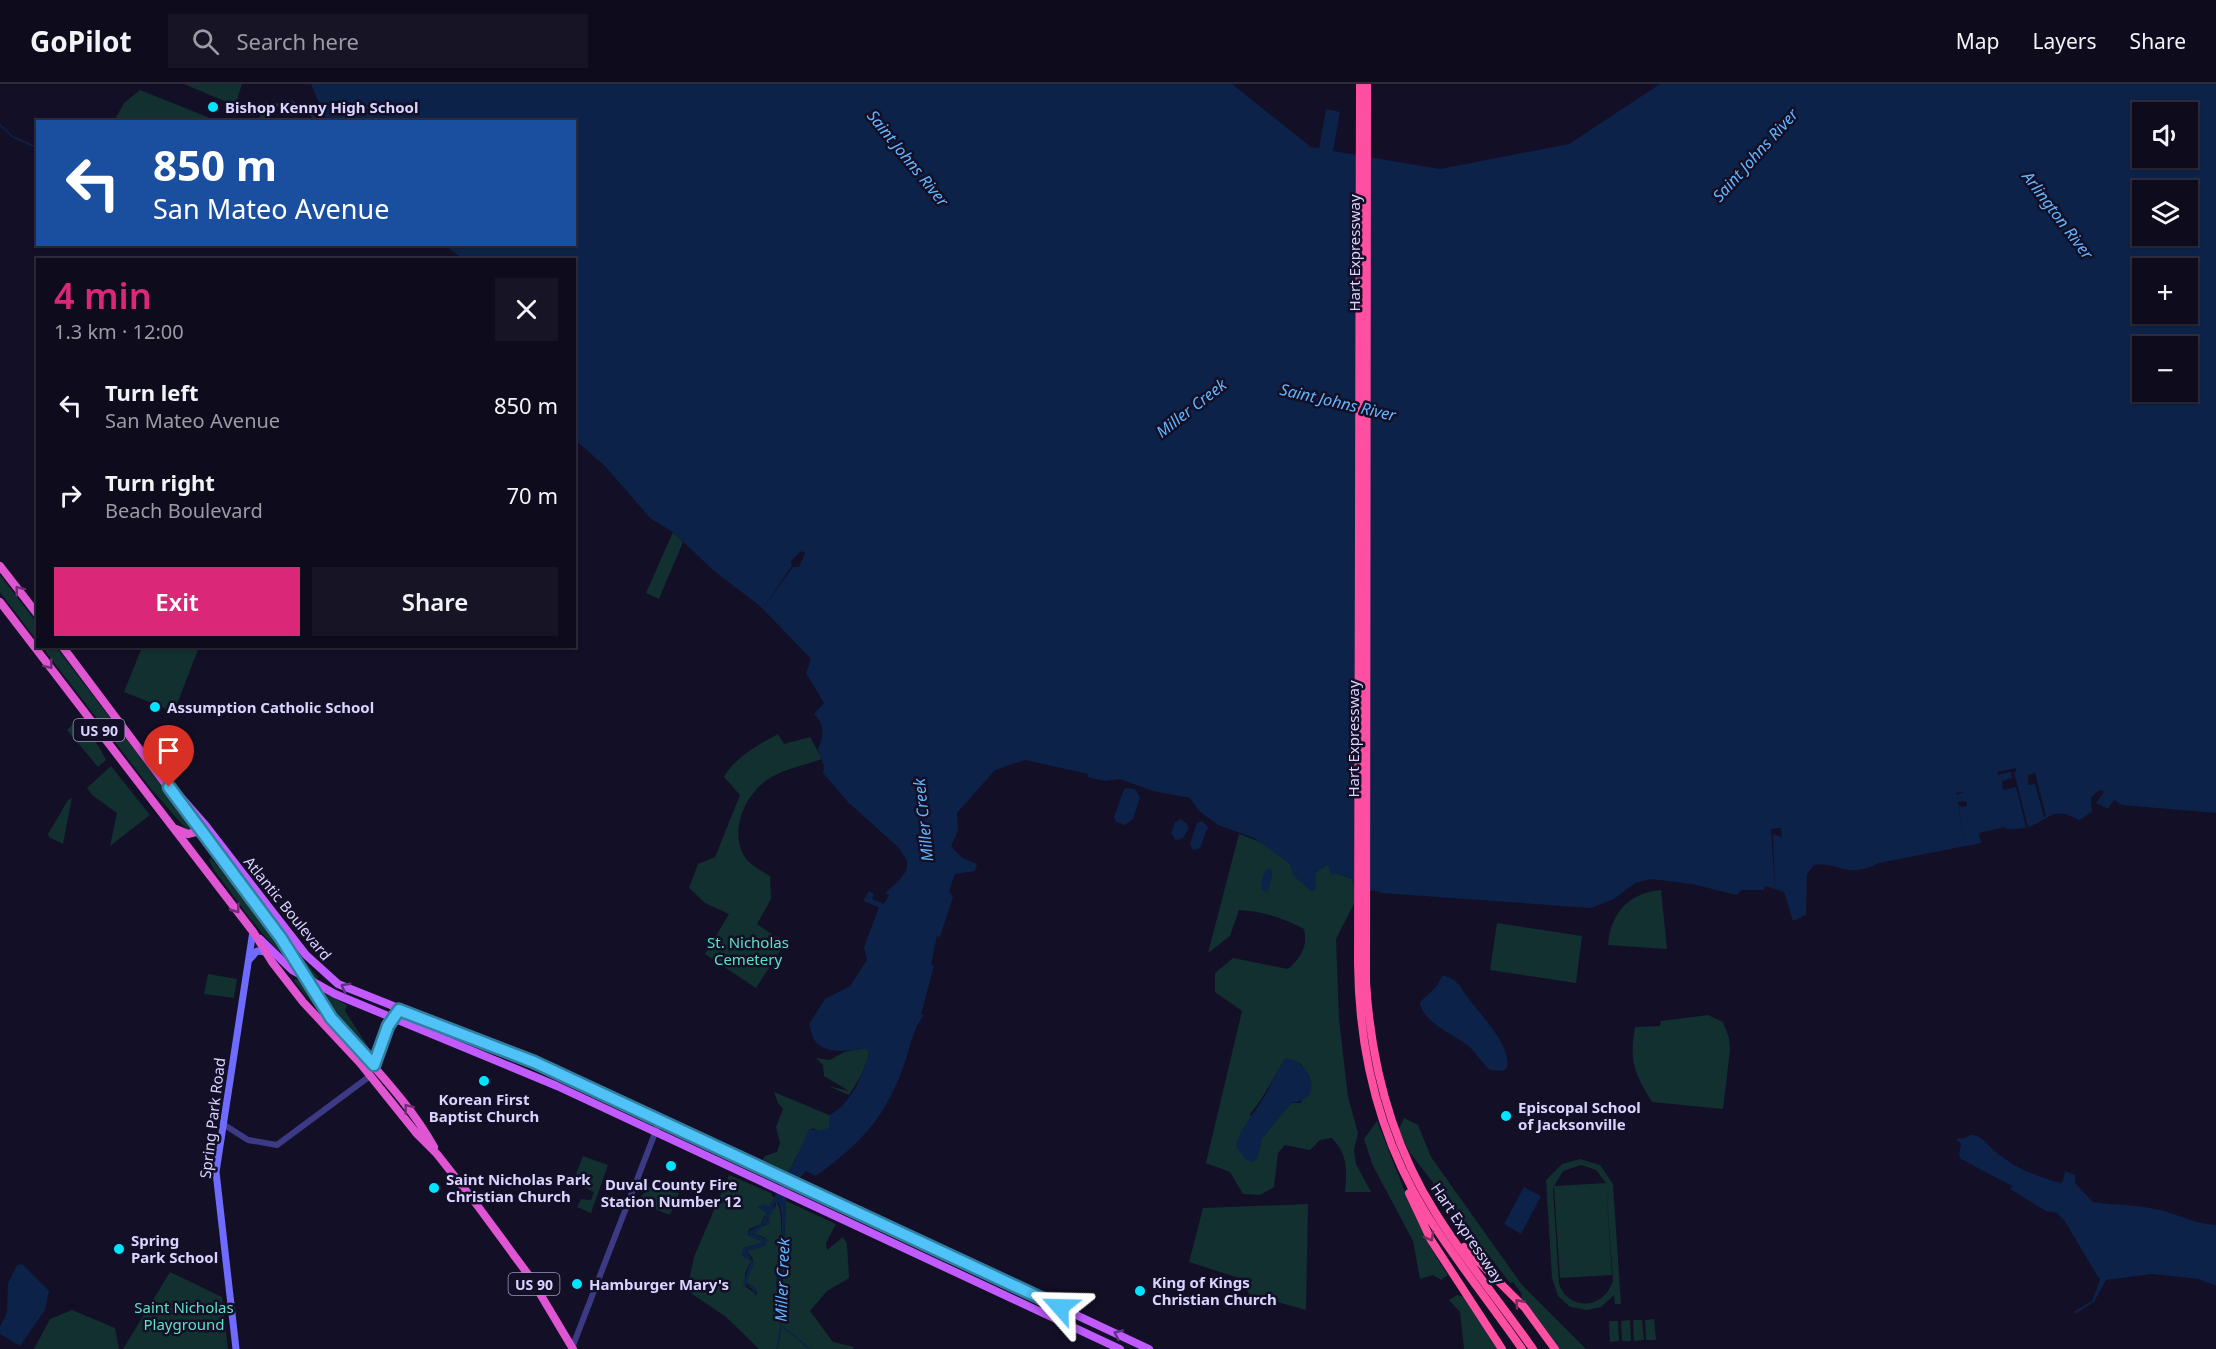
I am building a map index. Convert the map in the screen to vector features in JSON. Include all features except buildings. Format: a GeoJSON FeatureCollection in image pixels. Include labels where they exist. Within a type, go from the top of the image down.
{"type":"FeatureCollection","features":[{"type":"Feature","properties":{"kind":"highway","name":"Hart Expressway"},"geometry":{"type":"LineString","coordinates":[[1358,84],[1358,988],[1368,1066],[1392,1135],[1419,1185],[1443,1224],[1533,1349]]}},
{"type":"Feature","properties":{"kind":"highway","name":"Hart Expressway"},"geometry":{"type":"LineString","coordinates":[[1368,84],[1366,982],[1376,1066],[1400,1164],[1437,1230],[1522,1349]]}},
{"type":"Feature","properties":{"kind":"highway"},"geometry":{"type":"LineString","coordinates":[[0,566],[36,612]]}},
{"type":"Feature","properties":{"kind":"highway","name":"Atlantic Boulevard"},"geometry":{"type":"LineString","coordinates":[[0,602],[253,932]]}},
{"type":"Feature","properties":{"kind":"highway","name":"US 90"},"geometry":{"type":"LineString","coordinates":[[64,648],[203,829],[266,918],[320,1003],[374,1065],[424,1129],[437,1154]]}},
{"type":"Feature","properties":{"kind":"highway"},"geometry":{"type":"LineString","coordinates":[[172,826],[185,834],[203,829]]}},
{"type":"Feature","properties":{"kind":"highway","name":"US 90"},"geometry":{"type":"LineString","coordinates":[[253,932],[311,1010],[370,1076],[417,1134],[437,1154],[513,1252],[572,1348]]}},
{"type":"Feature","properties":{"kind":"highway"},"geometry":{"type":"LineString","coordinates":[[266,952],[276,956]]}},
{"type":"Feature","properties":{"kind":"highway"},"geometry":{"type":"LineString","coordinates":[[1400,1164],[1409,1193],[1431,1240],[1502,1349]]}},
{"type":"Feature","properties":{"kind":"highway"},"geometry":{"type":"LineString","coordinates":[[1443,1224],[1525,1308],[1555,1349]]}},
{"type":"Feature","properties":{"kind":"main road","name":"Atlantic Boulevard"},"geometry":{"type":"LineString","coordinates":[[203,829],[321,972],[347,989],[534,1062],[1149,1349]]}},
{"type":"Feature","properties":{"kind":"main road","name":"Atlantic Boulevard"},"geometry":{"type":"LineString","coordinates":[[253,932],[292,970],[321,987],[517,1068],[1120,1349]]}},
{"type":"Feature","properties":{"kind":"main road","name":"Spring Park Road"},"geometry":{"type":"LineString","coordinates":[[236,1349],[216,1186],[217,1156],[253,932]]}},
{"type":"Feature","properties":{"kind":"main road"},"geometry":{"type":"LineString","coordinates":[[248,962],[257,951],[266,952]]}},
{"type":"Feature","properties":{"kind":"main road"},"geometry":{"type":"LineString","coordinates":[[370,1076],[374,1065]]}},
{"type":"Feature","properties":{"kind":"street"},"geometry":{"type":"LineString","coordinates":[[374,1065],[393,1018],[399,1010]]}},
{"type":"Feature","properties":{"kind":"street"},"geometry":{"type":"LineString","coordinates":[[223,1124],[248,1140],[277,1145],[370,1076]]}},
{"type":"Feature","properties":{"kind":"street"},"geometry":{"type":"LineString","coordinates":[[572,1348],[660,1120]]}},
{"type":"Feature","properties":{"kind":"green space"},"geometry":{"type":"Polygon","coordinates":[[[184,84],[242,84],[237,100],[229,103],[184,84]]]}},
{"type":"Feature","properties":{"kind":"green space"},"geometry":{"type":"Polygon","coordinates":[[[140,90],[215,120],[115,120],[124,103],[140,90]]]}},
{"type":"Feature","properties":{"kind":"green space"},"geometry":{"type":"Polygon","coordinates":[[[290,100],[308,107],[317,120],[313,120],[303,109],[288,104],[274,109],[264,120],[258,120],[266,101],[270,105],[290,100]]]}},
{"type":"Feature","properties":{"kind":"green space"},"geometry":{"type":"Polygon","coordinates":[[[673,532],[683,542],[659,599],[646,593],[673,532]]]}},
{"type":"Feature","properties":{"kind":"green space"},"geometry":{"type":"Polygon","coordinates":[[[0,575],[36,622],[36,640],[0,592],[0,575]]]}},
{"type":"Feature","properties":{"kind":"green space"},"geometry":{"type":"Polygon","coordinates":[[[43,648],[57,648],[182,812],[191,830],[187,830],[152,790],[43,648]]]}},
{"type":"Feature","properties":{"kind":"green space"},"geometry":{"type":"Polygon","coordinates":[[[142,648],[199,648],[174,712],[124,692],[142,648]]]}},
{"type":"Feature","properties":{"kind":"green space"},"geometry":{"type":"Polygon","coordinates":[[[78,719],[106,760],[98,767],[67,730],[78,719]]]}},
{"type":"Feature","properties":{"kind":"green space","name":"St. Nicholas Cemetery"},"geometry":{"type":"Polygon","coordinates":[[[778,734],[784,744],[810,737],[822,759],[768,779],[749,799],[741,818],[739,837],[744,856],[752,865],[770,876],[771,899],[757,924],[785,943],[756,988],[705,954],[729,914],[705,903],[689,888],[698,864],[715,857],[740,795],[724,777],[728,770],[755,747],[778,734]]]}},
{"type":"Feature","properties":{"kind":"green space"},"geometry":{"type":"Polygon","coordinates":[[[111,766],[150,815],[110,846],[117,813],[92,795],[87,788],[111,766]]]}},
{"type":"Feature","properties":{"kind":"green space"},"geometry":{"type":"Polygon","coordinates":[[[72,798],[63,844],[49,837],[48,834],[68,800],[72,798]]]}},
{"type":"Feature","properties":{"kind":"green space"},"geometry":{"type":"Polygon","coordinates":[[[1239,834],[1266,844],[1314,883],[1316,872],[1328,864],[1335,873],[1352,879],[1357,898],[1336,939],[1339,1019],[1348,1097],[1358,1133],[1354,1150],[1356,1164],[1371,1192],[1345,1192],[1344,1157],[1332,1138],[1320,1140],[1310,1150],[1285,1145],[1278,1153],[1274,1187],[1260,1195],[1243,1194],[1230,1172],[1206,1163],[1242,1011],[1215,992],[1215,973],[1233,958],[1288,969],[1297,960],[1304,946],[1304,929],[1272,916],[1239,910],[1230,936],[1208,953],[1239,834]],[[1286,1058],[1250,1114],[1262,1138],[1291,1103],[1301,1103],[1310,1077],[1300,1063],[1286,1058]]]}},
{"type":"Feature","properties":{"kind":"green space"},"geometry":{"type":"Polygon","coordinates":[[[211,858],[278,941],[285,936],[318,977],[316,980],[286,958],[260,931],[214,870],[209,860],[211,858]]]}},
{"type":"Feature","properties":{"kind":"green space"},"geometry":{"type":"Polygon","coordinates":[[[1661,890],[1667,949],[1608,945],[1613,923],[1624,906],[1640,895],[1661,890]]]}},
{"type":"Feature","properties":{"kind":"green space"},"geometry":{"type":"Polygon","coordinates":[[[1497,923],[1582,936],[1576,983],[1490,970],[1497,923]]]}},
{"type":"Feature","properties":{"kind":"green space"},"geometry":{"type":"Polygon","coordinates":[[[208,974],[237,979],[234,998],[204,994],[208,974]]]}},
{"type":"Feature","properties":{"kind":"green space"},"geometry":{"type":"Polygon","coordinates":[[[295,979],[302,981],[334,1030],[294,981],[295,979]]]}},
{"type":"Feature","properties":{"kind":"green space"},"geometry":{"type":"Polygon","coordinates":[[[317,989],[347,1005],[345,1011],[371,1051],[343,1025],[317,989]]]}},
{"type":"Feature","properties":{"kind":"green space"},"geometry":{"type":"Polygon","coordinates":[[[1708,1015],[1723,1022],[1729,1038],[1730,1050],[1723,1109],[1652,1102],[1634,1066],[1635,1027],[1660,1026],[1661,1021],[1708,1015]]]}},
{"type":"Feature","properties":{"kind":"green space"},"geometry":{"type":"Polygon","coordinates":[[[865,1048],[869,1052],[866,1064],[849,1095],[828,1086],[849,1091],[824,1076],[823,1065],[816,1058],[830,1060],[844,1052],[865,1048]]]}},
{"type":"Feature","properties":{"kind":"green space"},"geometry":{"type":"Polygon","coordinates":[[[774,1092],[829,1115],[829,1129],[819,1131],[812,1128],[788,1173],[762,1161],[765,1156],[777,1152],[780,1143],[776,1127],[783,1109],[774,1092]]]}},
{"type":"Feature","properties":{"kind":"green space"},"geometry":{"type":"Polygon","coordinates":[[[1404,1118],[1418,1125],[1431,1157],[1522,1285],[1586,1349],[1558,1349],[1521,1298],[1522,1294],[1513,1282],[1510,1283],[1408,1150],[1399,1129],[1404,1118]]]}},
{"type":"Feature","properties":{"kind":"green space"},"geometry":{"type":"Polygon","coordinates":[[[1377,1121],[1417,1220],[1448,1275],[1441,1280],[1433,1275],[1420,1279],[1413,1241],[1373,1166],[1364,1139],[1377,1121]]]}},
{"type":"Feature","properties":{"kind":"green space"},"geometry":{"type":"Polygon","coordinates":[[[583,1156],[608,1165],[591,1213],[577,1207],[581,1199],[591,1200],[594,1192],[573,1182],[583,1156]]]}},
{"type":"Feature","properties":{"kind":"green space"},"geometry":{"type":"Polygon","coordinates":[[[1580,1159],[1600,1165],[1613,1184],[1621,1304],[1615,1304],[1614,1295],[1601,1307],[1587,1310],[1570,1307],[1558,1296],[1552,1278],[1546,1180],[1562,1164],[1580,1159]],[[1581,1165],[1563,1171],[1554,1186],[1606,1183],[1596,1170],[1581,1165]],[[1606,1183],[1612,1275],[1560,1278],[1554,1187],[1559,1284],[1564,1293],[1571,1300],[1579,1303],[1596,1301],[1603,1297],[1613,1280],[1606,1183]]]}},
{"type":"Feature","properties":{"kind":"green space"},"geometry":{"type":"Polygon","coordinates":[[[729,1175],[771,1193],[773,1197],[777,1196],[768,1208],[760,1207],[767,1212],[760,1225],[749,1229],[748,1235],[764,1242],[744,1248],[743,1256],[751,1261],[745,1273],[745,1286],[757,1295],[756,1289],[746,1282],[753,1259],[746,1251],[765,1246],[766,1238],[751,1232],[767,1224],[771,1208],[775,1209],[776,1202],[781,1217],[781,1229],[776,1287],[784,1294],[782,1285],[786,1201],[836,1224],[826,1243],[827,1250],[843,1237],[847,1244],[849,1278],[827,1291],[810,1311],[833,1342],[854,1347],[853,1349],[759,1349],[725,1316],[692,1294],[688,1285],[694,1257],[729,1175]]]}},
{"type":"Feature","properties":{"kind":"green space"},"geometry":{"type":"Polygon","coordinates":[[[652,1184],[679,1193],[670,1215],[640,1203],[639,1199],[652,1184]]]}},
{"type":"Feature","properties":{"kind":"green space"},"geometry":{"type":"Polygon","coordinates":[[[1308,1204],[1306,1310],[1249,1294],[1242,1279],[1189,1262],[1203,1208],[1308,1204]]]}},
{"type":"Feature","properties":{"kind":"green space","name":"Saint Nicholas Playground"},"geometry":{"type":"Polygon","coordinates":[[[170,1272],[222,1297],[228,1349],[123,1349],[170,1272]]]}},
{"type":"Feature","properties":{"kind":"green space"},"geometry":{"type":"Polygon","coordinates":[[[1457,1295],[1465,1297],[1498,1349],[1464,1349],[1460,1312],[1449,1300],[1457,1295]]]}},
{"type":"Feature","properties":{"kind":"green space"},"geometry":{"type":"Polygon","coordinates":[[[72,1310],[115,1328],[119,1349],[34,1349],[50,1319],[72,1310]]]}},
{"type":"Feature","properties":{"kind":"green space"},"geometry":{"type":"Polygon","coordinates":[[[1654,1319],[1656,1340],[1646,1340],[1645,1320],[1654,1319]]]}},
{"type":"Feature","properties":{"kind":"green space"},"geometry":{"type":"Polygon","coordinates":[[[1630,1320],[1631,1341],[1622,1341],[1621,1321],[1630,1320]]]}},
{"type":"Feature","properties":{"kind":"green space"},"geometry":{"type":"Polygon","coordinates":[[[1633,1320],[1642,1320],[1644,1340],[1634,1341],[1633,1320]]]}},
{"type":"Feature","properties":{"kind":"green space"},"geometry":{"type":"Polygon","coordinates":[[[1609,1321],[1618,1321],[1619,1341],[1610,1342],[1609,1321]]]}},
{"type":"Feature","properties":{"kind":"water"},"geometry":{"type":"Polygon","coordinates":[[[311,84],[1232,84],[1311,147],[1319,148],[1326,109],[1340,112],[1333,151],[1440,169],[1569,144],[1660,84],[2216,84],[2216,813],[2122,805],[2114,800],[2108,809],[2096,803],[2104,792],[2100,790],[2091,797],[2092,812],[2079,820],[2064,814],[2054,814],[2025,828],[2006,829],[2005,827],[1979,833],[1981,843],[1879,863],[1858,870],[1823,864],[1814,865],[1807,874],[1806,915],[1793,921],[1784,892],[1765,886],[1764,890],[1741,890],[1737,895],[1692,884],[1651,879],[1635,883],[1614,899],[1591,908],[1381,893],[1373,890],[1357,898],[1352,879],[1335,873],[1331,876],[1328,864],[1316,872],[1316,889],[1312,892],[1293,875],[1290,864],[1254,838],[1218,825],[1199,811],[1190,798],[1153,791],[1120,779],[1105,781],[1088,777],[1088,774],[1025,760],[995,770],[957,813],[958,831],[951,846],[962,858],[977,864],[975,871],[955,874],[949,891],[953,897],[940,937],[937,936],[931,964],[934,966],[921,1014],[924,1015],[913,1035],[894,1090],[877,1119],[856,1143],[816,1176],[806,1171],[790,1188],[786,1201],[782,1285],[784,1295],[778,1294],[776,1283],[782,1223],[778,1202],[774,1204],[775,1209],[772,1208],[767,1219],[770,1225],[765,1224],[756,1232],[751,1232],[768,1240],[765,1246],[746,1251],[754,1263],[746,1282],[756,1289],[755,1297],[753,1290],[743,1283],[751,1261],[741,1254],[744,1248],[764,1242],[751,1237],[747,1232],[760,1225],[767,1213],[757,1207],[766,1204],[768,1208],[796,1159],[809,1129],[819,1131],[829,1128],[829,1115],[843,1105],[855,1088],[864,1070],[869,1052],[865,1048],[837,1051],[823,1048],[813,1038],[809,1024],[825,999],[850,986],[867,960],[864,947],[879,907],[863,901],[869,891],[874,894],[872,899],[884,904],[889,895],[885,893],[906,871],[906,860],[900,849],[848,802],[823,773],[824,766],[818,749],[822,731],[814,714],[824,703],[806,673],[811,659],[760,606],[714,571],[673,532],[651,519],[605,466],[576,441],[576,258],[462,258],[446,246],[576,246],[576,120],[327,120],[311,84]]]}},
{"type":"Feature","properties":{"kind":"water"},"geometry":{"type":"Polygon","coordinates":[[[1124,789],[1135,789],[1140,797],[1133,819],[1125,825],[1116,822],[1114,817],[1124,789]]]}},
{"type":"Feature","properties":{"kind":"water"},"geometry":{"type":"Polygon","coordinates":[[[1181,819],[1189,828],[1183,838],[1176,841],[1171,833],[1175,822],[1181,819]]]}},
{"type":"Feature","properties":{"kind":"water"},"geometry":{"type":"Polygon","coordinates":[[[1202,821],[1208,827],[1200,848],[1193,850],[1190,844],[1197,823],[1202,821]]]}},
{"type":"Feature","properties":{"kind":"water"},"geometry":{"type":"Polygon","coordinates":[[[1269,868],[1273,871],[1268,892],[1262,890],[1261,884],[1263,875],[1269,868]]]}},
{"type":"Feature","properties":{"kind":"water"},"geometry":{"type":"Polygon","coordinates":[[[1443,975],[1454,980],[1461,987],[1498,1037],[1507,1058],[1507,1068],[1503,1071],[1490,1070],[1470,1048],[1426,1016],[1420,1002],[1436,987],[1443,975]]]}},
{"type":"Feature","properties":{"kind":"water"},"geometry":{"type":"Polygon","coordinates":[[[1286,1058],[1295,1061],[1308,1073],[1311,1089],[1302,1101],[1291,1103],[1262,1138],[1259,1154],[1254,1162],[1246,1160],[1236,1146],[1238,1139],[1286,1058]]]}},
{"type":"Feature","properties":{"kind":"water"},"geometry":{"type":"Polygon","coordinates":[[[1970,1135],[1981,1138],[2004,1159],[2035,1175],[2060,1183],[2063,1181],[2065,1171],[2075,1175],[2075,1183],[2093,1202],[2149,1208],[2216,1225],[2216,1286],[2199,1279],[2152,1274],[2106,1280],[2094,1302],[2075,1314],[2075,1311],[2092,1301],[2100,1280],[2064,1220],[2057,1213],[2046,1211],[2010,1189],[2012,1186],[1961,1159],[1959,1155],[1961,1144],[1956,1139],[1970,1135]]]}},
{"type":"Feature","properties":{"kind":"water"},"geometry":{"type":"Polygon","coordinates":[[[1524,1187],[1541,1196],[1521,1234],[1504,1224],[1524,1187]]]}},
{"type":"Feature","properties":{"kind":"water"},"geometry":{"type":"Polygon","coordinates":[[[22,1264],[49,1291],[45,1310],[20,1346],[0,1334],[0,1327],[7,1312],[8,1283],[17,1265],[22,1264]]]}},
{"type":"Feature","properties":{"kind":"pier"},"geometry":{"type":"Polygon","coordinates":[[[801,551],[805,553],[799,567],[793,567],[763,608],[792,566],[791,561],[801,551]]]}},
{"type":"Feature","properties":{"kind":"pier"},"geometry":{"type":"Polygon","coordinates":[[[2016,768],[2014,772],[2028,827],[2026,827],[2016,787],[2003,790],[2002,781],[2012,778],[2011,772],[1998,775],[1997,772],[2016,768]]]}},
{"type":"Feature","properties":{"kind":"pier"},"geometry":{"type":"Polygon","coordinates":[[[2035,773],[2046,816],[2044,817],[2035,784],[2029,785],[2028,781],[2028,775],[2035,773]]]}},
{"type":"Feature","properties":{"kind":"pier"},"geometry":{"type":"Polygon","coordinates":[[[1966,801],[1967,806],[1962,807],[1958,802],[1966,801]]]}},
{"type":"Feature","properties":{"kind":"pier"},"geometry":{"type":"Polygon","coordinates":[[[1781,828],[1782,837],[1773,834],[1775,889],[1771,829],[1781,828]]]}},
{"type":"Feature","properties":{"kind":"waterway"},"geometry":{"type":"LineString","coordinates":[[0,125],[13,137],[36,147]]}},
{"type":"Feature","properties":{"kind":"waterway","name":"Miller Creek"},"geometry":{"type":"LineString","coordinates":[[777,1349],[781,1328],[781,1295]]}},
{"type":"Feature","properties":{"kind":"waterway"},"geometry":{"type":"LineString","coordinates":[[783,1327],[810,1349]]}},
{"type":"Feature","properties":{"kind":"place","name":"Bishop Kenny High School"},"geometry":{"type":"Point","coordinates":[213,107]}},
{"type":"Feature","properties":{"kind":"place","name":"Assumption Catholic School"},"geometry":{"type":"Point","coordinates":[155,707]}},
{"type":"Feature","properties":{"kind":"place","name":"Korean First Baptist Church"},"geometry":{"type":"Point","coordinates":[484,1081]}},
{"type":"Feature","properties":{"kind":"place","name":"Episcopal School of Jacksonville"},"geometry":{"type":"Point","coordinates":[1506,1116]}},
{"type":"Feature","properties":{"kind":"place","name":"Duval County Fire Station Number 12"},"geometry":{"type":"Point","coordinates":[671,1166]}},
{"type":"Feature","properties":{"kind":"place","name":"Saint Nicholas Park Christian Church"},"geometry":{"type":"Point","coordinates":[434,1188]}},
{"type":"Feature","properties":{"kind":"place","name":"Spring Park School"},"geometry":{"type":"Point","coordinates":[119,1249]}},
{"type":"Feature","properties":{"kind":"place","name":"Hamburger Mary's"},"geometry":{"type":"Point","coordinates":[577,1284]}},
{"type":"Feature","properties":{"kind":"place","name":"King of Kings Christian Church"},"geometry":{"type":"Point","coordinates":[1140,1291]}},
{"type":"Feature","properties":{"kind":"route"},"geometry":{"type":"LineString","coordinates":[[169,787],[281,938],[331,1018],[374,1065],[388,1026],[399,1010],[534,1062],[1060,1307]]}},
{"type":"Feature","properties":{"kind":"water label","name":"Saint Johns River"},"geometry":{"type":"Point","coordinates":[1755,155]}},
{"type":"Feature","properties":{"kind":"water label","name":"Saint Johns River"},"geometry":{"type":"Point","coordinates":[908,158]}},
{"type":"Feature","properties":{"kind":"water label","name":"Arlington River"},"geometry":{"type":"Point","coordinates":[2058,215]}},
{"type":"Feature","properties":{"kind":"water label","name":"Saint Johns River"},"geometry":{"type":"Point","coordinates":[1338,402]}}]}
